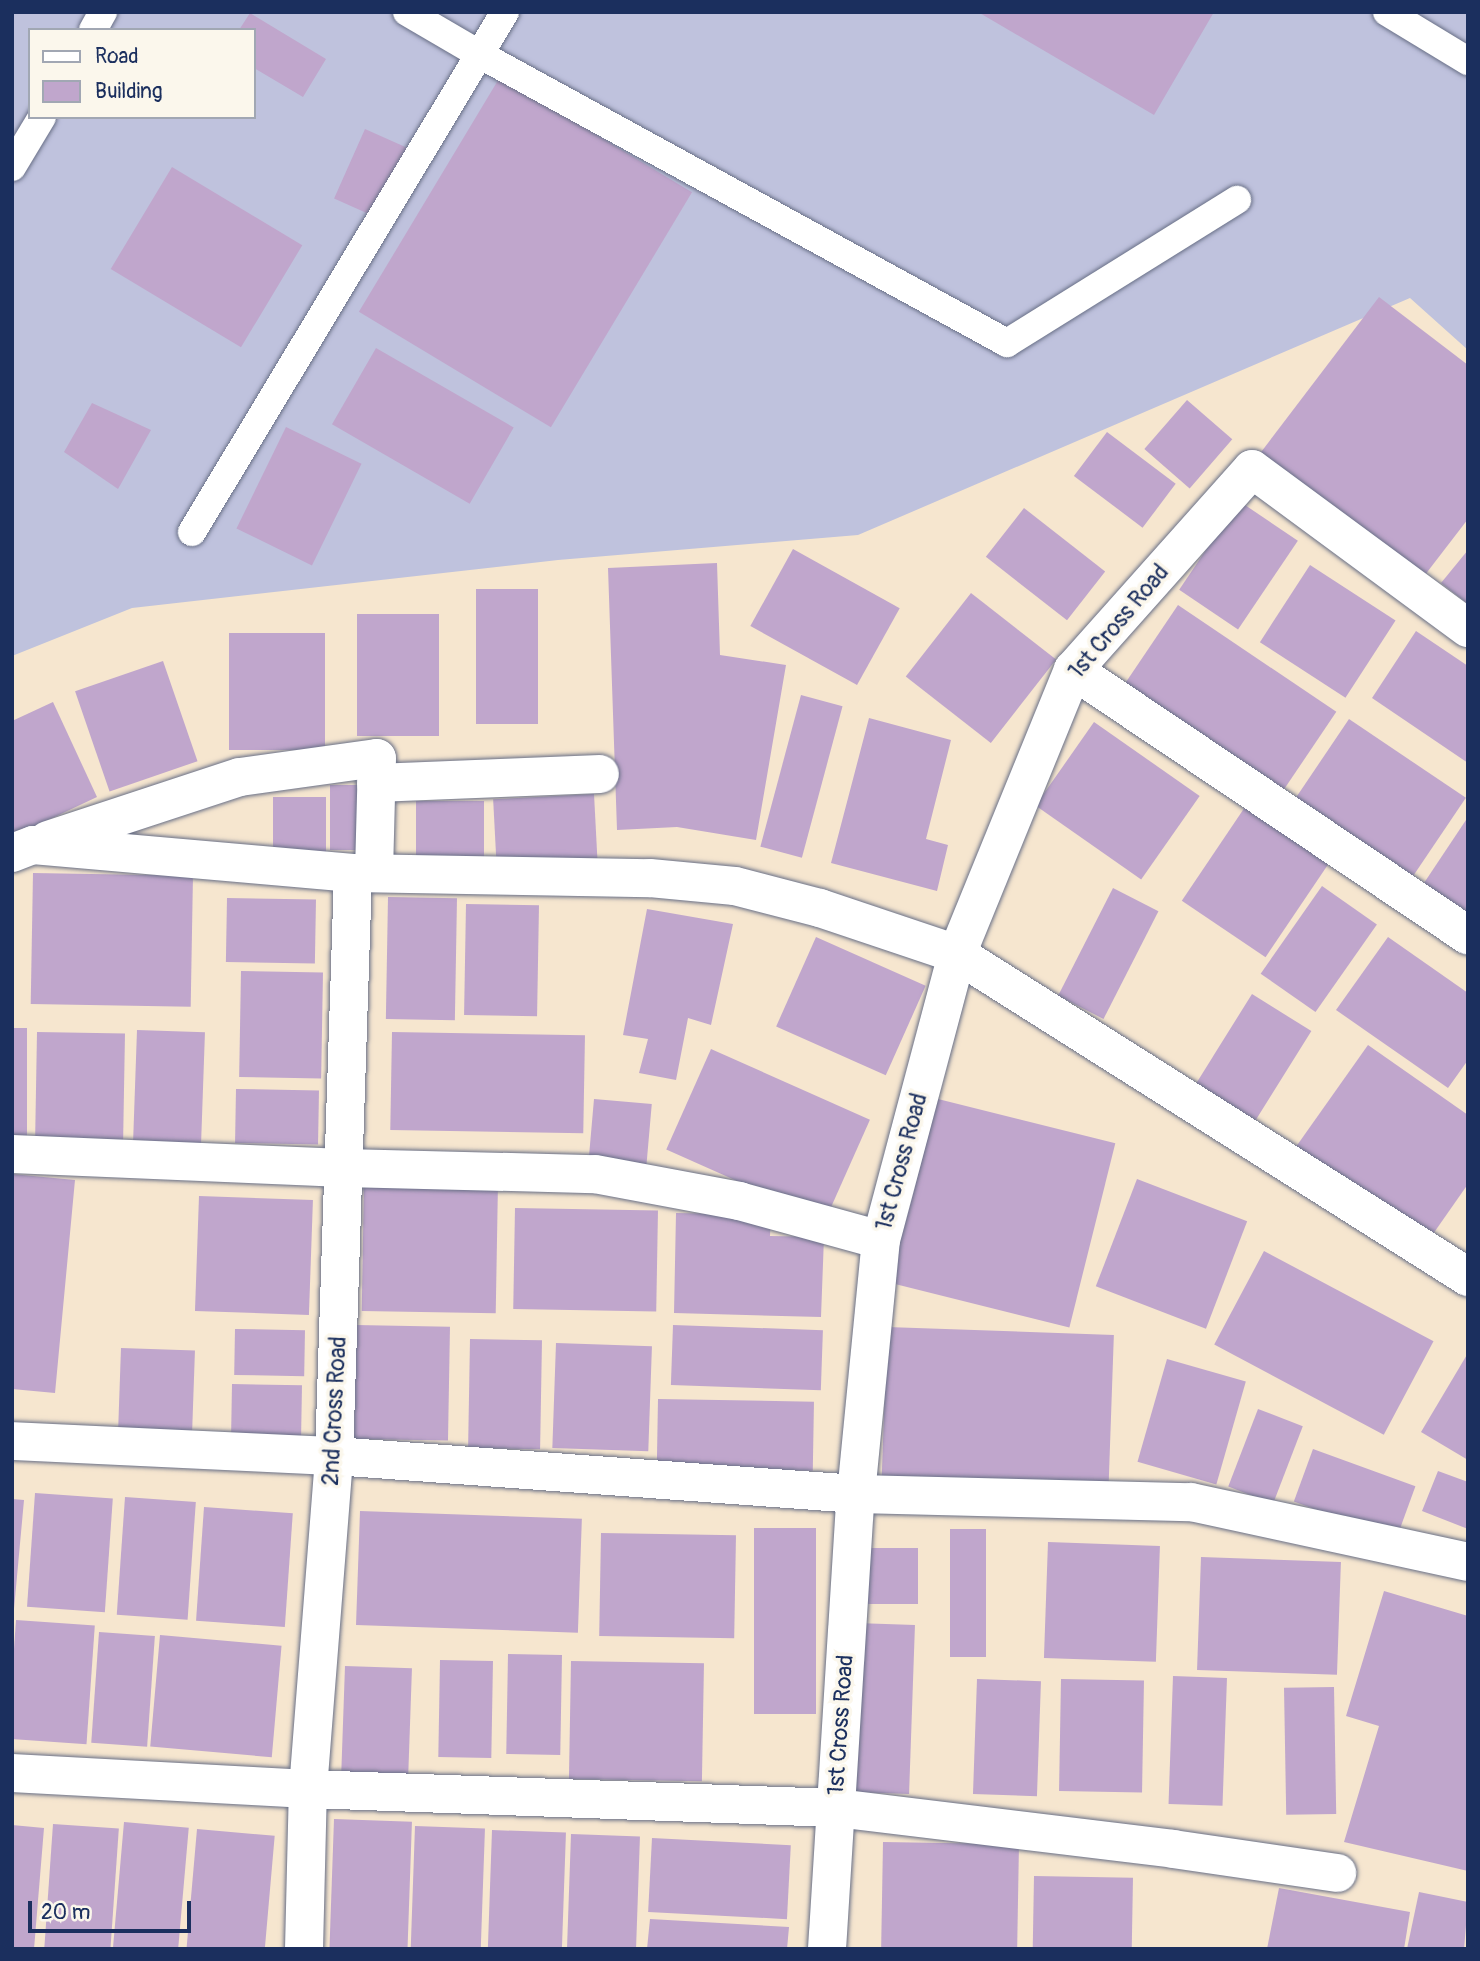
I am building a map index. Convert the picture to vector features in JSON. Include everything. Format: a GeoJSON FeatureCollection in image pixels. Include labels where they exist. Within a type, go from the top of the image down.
{"type":"FeatureCollection","features":[{"type":"Feature","properties":{"kind":"street","name":"1st Cross Road"},"geometry":{"type":"LineString","coordinates":[[827,1949],[856,1494],[881,1240],[957,954],[1073,670],[1252,469],[1468,628]]}},
{"type":"Feature","properties":{"kind":"street"},"geometry":{"type":"LineString","coordinates":[[1073,670],[1468,935]]}},
{"type":"Feature","properties":{"kind":"street"},"geometry":{"type":"LineString","coordinates":[[23,849],[240,777],[377,758],[376,783],[600,774]]}},
{"type":"Feature","properties":{"kind":"street","name":"2nd Cross Road"},"geometry":{"type":"LineString","coordinates":[[304,1949],[308,1789],[334,1457],[344,1168],[363,873],[376,783]]}},
{"type":"Feature","properties":{"kind":"street"},"geometry":{"type":"LineString","coordinates":[[23,849],[363,873],[650,878],[735,886],[820,908],[957,954],[1468,1277]]}},
{"type":"Feature","properties":{"kind":"street"},"geometry":{"type":"LineString","coordinates":[[12,1154],[344,1168],[594,1174],[739,1201],[881,1240]]}},
{"type":"Feature","properties":{"kind":"street"},"geometry":{"type":"LineString","coordinates":[[12,1441],[334,1457],[856,1494],[1191,1502],[1468,1562]]}},
{"type":"Feature","properties":{"kind":"street"},"geometry":{"type":"LineString","coordinates":[[12,1773],[308,1789],[835,1808],[1173,1849],[1337,1873]]}},
{"type":"Feature","properties":{"kind":"lane"},"geometry":{"type":"LineString","coordinates":[[94,28],[103,12]]}},
{"type":"Feature","properties":{"kind":"lane"},"geometry":{"type":"LineString","coordinates":[[407,12],[1007,343],[1237,200]]}},
{"type":"Feature","properties":{"kind":"lane"},"geometry":{"type":"LineString","coordinates":[[192,532],[505,12]]}},
{"type":"Feature","properties":{"kind":"lane"},"geometry":{"type":"LineString","coordinates":[[1387,12],[1468,61]]}},
{"type":"Feature","properties":{"kind":"lane"},"geometry":{"type":"LineString","coordinates":[[12,167],[41,119]]}},
{"type":"Feature","properties":{"kind":"shaded area"},"geometry":{"type":"Polygon","coordinates":[[[12,12],[1468,12],[1468,350],[1410,298],[858,535],[558,560],[132,608],[12,656],[12,12]]]}},
{"type":"Feature","properties":{"kind":"building"},"geometry":{"type":"Polygon","coordinates":[[[978,12],[1214,12],[1154,115],[978,12]]]}},
{"type":"Feature","properties":{"kind":"building"},"geometry":{"type":"Polygon","coordinates":[[[250,13],[326,59],[303,97],[256,69],[256,28],[240,28],[250,13]]]}},
{"type":"Feature","properties":{"kind":"building"},"geometry":{"type":"Polygon","coordinates":[[[500,77],[692,192],[551,427],[359,312],[500,77]]]}},
{"type":"Feature","properties":{"kind":"building"},"geometry":{"type":"Polygon","coordinates":[[[365,129],[407,148],[376,217],[334,198],[365,129]]]}},
{"type":"Feature","properties":{"kind":"building"},"geometry":{"type":"Polygon","coordinates":[[[172,167],[302,245],[241,347],[111,269],[172,167]]]}},
{"type":"Feature","properties":{"kind":"building"},"geometry":{"type":"Polygon","coordinates":[[[1379,297],[1468,365],[1468,519],[1418,584],[1255,460],[1379,297]]]}},
{"type":"Feature","properties":{"kind":"building"},"geometry":{"type":"Polygon","coordinates":[[[376,348],[514,428],[470,504],[332,424],[376,348]]]}},
{"type":"Feature","properties":{"kind":"building"},"geometry":{"type":"Polygon","coordinates":[[[1187,400],[1232,439],[1190,488],[1144,449],[1187,400]]]}},
{"type":"Feature","properties":{"kind":"building"},"geometry":{"type":"Polygon","coordinates":[[[92,403],[151,430],[118,489],[64,452],[92,403]]]}},
{"type":"Feature","properties":{"kind":"building"},"geometry":{"type":"Polygon","coordinates":[[[286,427],[361,464],[312,565],[236,529],[286,427]]]}},
{"type":"Feature","properties":{"kind":"building"},"geometry":{"type":"Polygon","coordinates":[[[1107,432],[1176,484],[1143,528],[1074,476],[1107,432]]]}},
{"type":"Feature","properties":{"kind":"building"},"geometry":{"type":"Polygon","coordinates":[[[1239,501],[1298,541],[1238,629],[1179,590],[1239,501]]]}},
{"type":"Feature","properties":{"kind":"building"},"geometry":{"type":"Polygon","coordinates":[[[1024,508],[1105,571],[1067,620],[986,557],[1024,508]]]}},
{"type":"Feature","properties":{"kind":"building"},"geometry":{"type":"Polygon","coordinates":[[[793,549],[900,608],[857,685],[750,626],[793,549]]]}},
{"type":"Feature","properties":{"kind":"building"},"geometry":{"type":"Polygon","coordinates":[[[1468,550],[1468,604],[1441,583],[1468,550]]]}},
{"type":"Feature","properties":{"kind":"building"},"geometry":{"type":"Polygon","coordinates":[[[717,563],[720,655],[786,665],[756,840],[677,827],[617,830],[608,568],[717,563]]]}},
{"type":"Feature","properties":{"kind":"building"},"geometry":{"type":"Polygon","coordinates":[[[1310,565],[1396,621],[1345,698],[1260,642],[1310,565]]]}},
{"type":"Feature","properties":{"kind":"building"},"geometry":{"type":"Polygon","coordinates":[[[476,589],[538,589],[538,724],[476,724],[476,589]]]}},
{"type":"Feature","properties":{"kind":"building"},"geometry":{"type":"Polygon","coordinates":[[[971,593],[1056,659],[991,743],[906,677],[971,593]]]}},
{"type":"Feature","properties":{"kind":"building"},"geometry":{"type":"Polygon","coordinates":[[[1178,605],[1336,712],[1278,799],[1119,692],[1178,605]]]}},
{"type":"Feature","properties":{"kind":"building"},"geometry":{"type":"Polygon","coordinates":[[[357,614],[439,614],[439,736],[357,736],[357,614]]]}},
{"type":"Feature","properties":{"kind":"building"},"geometry":{"type":"Polygon","coordinates":[[[1416,631],[1468,666],[1468,763],[1372,698],[1416,631]]]}},
{"type":"Feature","properties":{"kind":"building"},"geometry":{"type":"Polygon","coordinates":[[[229,633],[325,633],[325,750],[229,750],[229,633]]]}},
{"type":"Feature","properties":{"kind":"building"},"geometry":{"type":"Polygon","coordinates":[[[163,661],[198,761],[110,792],[75,691],[163,661]]]}},
{"type":"Feature","properties":{"kind":"building"},"geometry":{"type":"Polygon","coordinates":[[[801,695],[843,706],[802,858],[760,847],[801,695]]]}},
{"type":"Feature","properties":{"kind":"building"},"geometry":{"type":"Polygon","coordinates":[[[53,702],[97,797],[12,837],[12,721],[53,702]]]}},
{"type":"Feature","properties":{"kind":"building"},"geometry":{"type":"Polygon","coordinates":[[[869,718],[951,740],[926,839],[948,845],[937,891],[831,863],[869,718]]]}},
{"type":"Feature","properties":{"kind":"building"},"geometry":{"type":"Polygon","coordinates":[[[1349,719],[1466,798],[1411,879],[1294,800],[1349,719]]]}},
{"type":"Feature","properties":{"kind":"building"},"geometry":{"type":"Polygon","coordinates":[[[1094,722],[1200,796],[1141,880],[1035,806],[1094,722]]]}},
{"type":"Feature","properties":{"kind":"building"},"geometry":{"type":"Polygon","coordinates":[[[330,785],[371,785],[371,850],[330,850],[330,785]]]}},
{"type":"Feature","properties":{"kind":"building"},"geometry":{"type":"Polygon","coordinates":[[[594,794],[598,862],[497,867],[493,799],[594,794]]]}},
{"type":"Feature","properties":{"kind":"building"},"geometry":{"type":"Polygon","coordinates":[[[273,797],[326,797],[326,857],[273,857],[273,797]]]}},
{"type":"Feature","properties":{"kind":"building"},"geometry":{"type":"Polygon","coordinates":[[[416,801],[484,801],[484,869],[416,869],[416,801]]]}},
{"type":"Feature","properties":{"kind":"building"},"geometry":{"type":"Polygon","coordinates":[[[1245,807],[1329,863],[1266,957],[1182,901],[1245,807]]]}},
{"type":"Feature","properties":{"kind":"building"},"geometry":{"type":"Polygon","coordinates":[[[1468,817],[1468,913],[1424,883],[1468,817]]]}},
{"type":"Feature","properties":{"kind":"building"},"geometry":{"type":"Polygon","coordinates":[[[33,873],[193,876],[191,1007],[31,1004],[33,873]]]}},
{"type":"Feature","properties":{"kind":"building"},"geometry":{"type":"Polygon","coordinates":[[[1322,886],[1377,924],[1316,1012],[1261,974],[1322,886]]]}},
{"type":"Feature","properties":{"kind":"building"},"geometry":{"type":"Polygon","coordinates":[[[1113,888],[1158,911],[1104,1019],[1058,996],[1113,888]]]}},
{"type":"Feature","properties":{"kind":"building"},"geometry":{"type":"Polygon","coordinates":[[[388,897],[457,898],[455,1020],[386,1019],[388,897]]]}},
{"type":"Feature","properties":{"kind":"building"},"geometry":{"type":"Polygon","coordinates":[[[227,898],[316,900],[315,964],[226,962],[227,898]]]}},
{"type":"Feature","properties":{"kind":"building"},"geometry":{"type":"Polygon","coordinates":[[[466,904],[539,905],[537,1016],[464,1015],[466,904]]]}},
{"type":"Feature","properties":{"kind":"building"},"geometry":{"type":"Polygon","coordinates":[[[647,909],[733,924],[711,1025],[688,1018],[676,1080],[639,1073],[648,1039],[623,1035],[647,909]]]}},
{"type":"Feature","properties":{"kind":"building"},"geometry":{"type":"Polygon","coordinates":[[[816,937],[926,986],[886,1075],[776,1027],[816,937]]]}},
{"type":"Feature","properties":{"kind":"building"},"geometry":{"type":"Polygon","coordinates":[[[1388,937],[1468,993],[1468,1060],[1448,1088],[1336,1010],[1388,937]]]}},
{"type":"Feature","properties":{"kind":"building"},"geometry":{"type":"Polygon","coordinates":[[[241,971],[323,972],[321,1078],[239,1077],[241,971]]]}},
{"type":"Feature","properties":{"kind":"building"},"geometry":{"type":"Polygon","coordinates":[[[1252,994],[1311,1031],[1246,1136],[1186,1099],[1252,994]]]}},
{"type":"Feature","properties":{"kind":"building"},"geometry":{"type":"Polygon","coordinates":[[[12,1028],[27,1028],[27,1141],[12,1141],[12,1028]]]}},
{"type":"Feature","properties":{"kind":"building"},"geometry":{"type":"Polygon","coordinates":[[[137,1030],[205,1032],[201,1149],[133,1147],[137,1030]]]}},
{"type":"Feature","properties":{"kind":"building"},"geometry":{"type":"Polygon","coordinates":[[[37,1032],[125,1034],[123,1149],[35,1147],[37,1032]]]}},
{"type":"Feature","properties":{"kind":"building"},"geometry":{"type":"Polygon","coordinates":[[[392,1032],[585,1035],[583,1133],[390,1130],[392,1032]]]}},
{"type":"Feature","properties":{"kind":"building"},"geometry":{"type":"Polygon","coordinates":[[[1368,1045],[1468,1115],[1468,1184],[1426,1244],[1293,1151],[1368,1045]]]}},
{"type":"Feature","properties":{"kind":"building"},"geometry":{"type":"Polygon","coordinates":[[[711,1049],[870,1120],[825,1220],[666,1149],[711,1049]]]}},
{"type":"Feature","properties":{"kind":"building"},"geometry":{"type":"Polygon","coordinates":[[[236,1089],[319,1090],[318,1144],[235,1143],[236,1089]]]}},
{"type":"Feature","properties":{"kind":"building"},"geometry":{"type":"Polygon","coordinates":[[[930,1097],[1115,1143],[1069,1328],[884,1281],[930,1097]]]}},
{"type":"Feature","properties":{"kind":"building"},"geometry":{"type":"Polygon","coordinates":[[[594,1099],[652,1104],[646,1173],[588,1168],[594,1099]]]}},
{"type":"Feature","properties":{"kind":"building"},"geometry":{"type":"Polygon","coordinates":[[[12,1174],[75,1180],[55,1393],[12,1389],[12,1174]]]}},
{"type":"Feature","properties":{"kind":"building"},"geometry":{"type":"Polygon","coordinates":[[[1137,1179],[1247,1221],[1206,1329],[1096,1286],[1137,1179]]]}},
{"type":"Feature","properties":{"kind":"building"},"geometry":{"type":"Polygon","coordinates":[[[364,1181],[498,1183],[496,1313],[362,1311],[364,1181]]]}},
{"type":"Feature","properties":{"kind":"building"},"geometry":{"type":"Polygon","coordinates":[[[199,1196],[313,1200],[309,1315],[195,1311],[199,1196]]]}},
{"type":"Feature","properties":{"kind":"building"},"geometry":{"type":"Polygon","coordinates":[[[515,1208],[658,1210],[656,1311],[513,1309],[515,1208]]]}},
{"type":"Feature","properties":{"kind":"building"},"geometry":{"type":"Polygon","coordinates":[[[676,1213],[771,1215],[770,1236],[824,1237],[821,1317],[674,1313],[676,1213]]]}},
{"type":"Feature","properties":{"kind":"building"},"geometry":{"type":"Polygon","coordinates":[[[1264,1251],[1434,1341],[1384,1435],[1214,1345],[1264,1251]]]}},
{"type":"Feature","properties":{"kind":"building"},"geometry":{"type":"Polygon","coordinates":[[[356,1325],[450,1327],[448,1441],[354,1439],[356,1325]]]}},
{"type":"Feature","properties":{"kind":"building"},"geometry":{"type":"Polygon","coordinates":[[[673,1325],[823,1330],[821,1390],[671,1385],[673,1325]]]}},
{"type":"Feature","properties":{"kind":"building"},"geometry":{"type":"Polygon","coordinates":[[[887,1327],[1114,1335],[1109,1484],[882,1476],[887,1327]]]}},
{"type":"Feature","properties":{"kind":"building"},"geometry":{"type":"Polygon","coordinates":[[[235,1329],[305,1330],[304,1376],[234,1375],[235,1329]]]}},
{"type":"Feature","properties":{"kind":"building"},"geometry":{"type":"Polygon","coordinates":[[[470,1339],[542,1340],[540,1449],[468,1448],[470,1339]]]}},
{"type":"Feature","properties":{"kind":"building"},"geometry":{"type":"Polygon","coordinates":[[[556,1343],[652,1346],[648,1451],[552,1448],[556,1343]]]}},
{"type":"Feature","properties":{"kind":"building"},"geometry":{"type":"Polygon","coordinates":[[[121,1348],[195,1351],[192,1444],[118,1441],[121,1348]]]}},
{"type":"Feature","properties":{"kind":"building"},"geometry":{"type":"Polygon","coordinates":[[[1468,1353],[1468,1460],[1421,1432],[1468,1353]]]}},
{"type":"Feature","properties":{"kind":"building"},"geometry":{"type":"Polygon","coordinates":[[[1167,1359],[1246,1382],[1216,1484],[1138,1462],[1167,1359]]]}},
{"type":"Feature","properties":{"kind":"building"},"geometry":{"type":"Polygon","coordinates":[[[232,1384],[302,1385],[301,1440],[231,1439],[232,1384]]]}},
{"type":"Feature","properties":{"kind":"building"},"geometry":{"type":"Polygon","coordinates":[[[658,1399],[814,1402],[813,1471],[657,1468],[658,1399]]]}},
{"type":"Feature","properties":{"kind":"building"},"geometry":{"type":"Polygon","coordinates":[[[1258,1409],[1303,1426],[1273,1504],[1228,1486],[1258,1409]]]}},
{"type":"Feature","properties":{"kind":"building"},"geometry":{"type":"Polygon","coordinates":[[[1313,1449],[1415,1486],[1396,1539],[1294,1502],[1313,1449]]]}},
{"type":"Feature","properties":{"kind":"building"},"geometry":{"type":"Polygon","coordinates":[[[1438,1471],[1468,1482],[1468,1529],[1422,1511],[1438,1471]]]}},
{"type":"Feature","properties":{"kind":"building"},"geometry":{"type":"Polygon","coordinates":[[[35,1493],[113,1498],[105,1612],[27,1607],[35,1493]]]}},
{"type":"Feature","properties":{"kind":"building"},"geometry":{"type":"Polygon","coordinates":[[[125,1497],[196,1502],[188,1620],[117,1615],[125,1497]]]}},
{"type":"Feature","properties":{"kind":"building"},"geometry":{"type":"Polygon","coordinates":[[[12,1499],[24,1500],[14,1609],[12,1609],[12,1499]]]}},
{"type":"Feature","properties":{"kind":"building"},"geometry":{"type":"Polygon","coordinates":[[[204,1507],[293,1513],[285,1627],[196,1621],[204,1507]]]}},
{"type":"Feature","properties":{"kind":"building"},"geometry":{"type":"Polygon","coordinates":[[[360,1511],[582,1519],[578,1633],[356,1625],[360,1511]]]}},
{"type":"Feature","properties":{"kind":"building"},"geometry":{"type":"Polygon","coordinates":[[[754,1528],[816,1528],[816,1714],[754,1714],[754,1528]]]}},
{"type":"Feature","properties":{"kind":"building"},"geometry":{"type":"Polygon","coordinates":[[[950,1529],[986,1529],[986,1657],[950,1657],[950,1529]]]}},
{"type":"Feature","properties":{"kind":"building"},"geometry":{"type":"Polygon","coordinates":[[[601,1533],[736,1535],[734,1638],[599,1636],[601,1533]]]}},
{"type":"Feature","properties":{"kind":"building"},"geometry":{"type":"Polygon","coordinates":[[[1048,1542],[1160,1546],[1156,1662],[1044,1658],[1048,1542]]]}},
{"type":"Feature","properties":{"kind":"building"},"geometry":{"type":"Polygon","coordinates":[[[868,1548],[918,1548],[918,1604],[868,1604],[868,1548]]]}},
{"type":"Feature","properties":{"kind":"building"},"geometry":{"type":"Polygon","coordinates":[[[1201,1557],[1341,1562],[1337,1675],[1197,1670],[1201,1557]]]}},
{"type":"Feature","properties":{"kind":"building"},"geometry":{"type":"Polygon","coordinates":[[[1384,1591],[1468,1616],[1468,1871],[1344,1842],[1379,1726],[1346,1716],[1384,1591]]]}},
{"type":"Feature","properties":{"kind":"building"},"geometry":{"type":"Polygon","coordinates":[[[16,1620],[95,1626],[87,1744],[12,1739],[16,1620]]]}},
{"type":"Feature","properties":{"kind":"building"},"geometry":{"type":"Polygon","coordinates":[[[856,1623],[915,1625],[909,1794],[850,1792],[856,1623]]]}},
{"type":"Feature","properties":{"kind":"building"},"geometry":{"type":"Polygon","coordinates":[[[99,1632],[155,1636],[147,1747],[91,1743],[99,1632]]]}},
{"type":"Feature","properties":{"kind":"building"},"geometry":{"type":"Polygon","coordinates":[[[160,1635],[282,1646],[272,1757],[150,1747],[160,1635]]]}},
{"type":"Feature","properties":{"kind":"building"},"geometry":{"type":"Polygon","coordinates":[[[508,1654],[562,1655],[560,1755],[506,1754],[508,1654]]]}},
{"type":"Feature","properties":{"kind":"building"},"geometry":{"type":"Polygon","coordinates":[[[440,1660],[493,1661],[491,1758],[438,1757],[440,1660]]]}},
{"type":"Feature","properties":{"kind":"building"},"geometry":{"type":"Polygon","coordinates":[[[571,1661],[704,1663],[702,1781],[569,1779],[571,1661]]]}},
{"type":"Feature","properties":{"kind":"building"},"geometry":{"type":"Polygon","coordinates":[[[345,1666],[412,1668],[408,1774],[341,1772],[345,1666]]]}},
{"type":"Feature","properties":{"kind":"building"},"geometry":{"type":"Polygon","coordinates":[[[1173,1676],[1227,1678],[1222,1806],[1169,1804],[1173,1676]]]}},
{"type":"Feature","properties":{"kind":"building"},"geometry":{"type":"Polygon","coordinates":[[[977,1679],[1041,1681],[1037,1796],[973,1794],[977,1679]]]}},
{"type":"Feature","properties":{"kind":"building"},"geometry":{"type":"Polygon","coordinates":[[[1061,1679],[1144,1680],[1142,1792],[1059,1791],[1061,1679]]]}},
{"type":"Feature","properties":{"kind":"building"},"geometry":{"type":"Polygon","coordinates":[[[1334,1687],[1336,1814],[1286,1815],[1284,1688],[1334,1687]]]}},
{"type":"Feature","properties":{"kind":"building"},"geometry":{"type":"Polygon","coordinates":[[[334,1819],[412,1822],[408,1949],[329,1949],[334,1819]]]}},
{"type":"Feature","properties":{"kind":"building"},"geometry":{"type":"Polygon","coordinates":[[[124,1822],[189,1828],[178,1949],[113,1949],[124,1822]]]}},
{"type":"Feature","properties":{"kind":"building"},"geometry":{"type":"Polygon","coordinates":[[[53,1824],[119,1829],[110,1949],[44,1949],[53,1824]]]}},
{"type":"Feature","properties":{"kind":"building"},"geometry":{"type":"Polygon","coordinates":[[[12,1825],[44,1828],[34,1949],[12,1949],[12,1825]]]}},
{"type":"Feature","properties":{"kind":"building"},"geometry":{"type":"Polygon","coordinates":[[[415,1826],[485,1828],[481,1949],[411,1949],[415,1826]]]}},
{"type":"Feature","properties":{"kind":"building"},"geometry":{"type":"Polygon","coordinates":[[[197,1829],[275,1836],[265,1949],[187,1949],[197,1829]]]}},
{"type":"Feature","properties":{"kind":"building"},"geometry":{"type":"Polygon","coordinates":[[[492,1830],[566,1833],[562,1949],[488,1949],[492,1830]]]}},
{"type":"Feature","properties":{"kind":"building"},"geometry":{"type":"Polygon","coordinates":[[[571,1834],[640,1836],[636,1949],[567,1949],[571,1834]]]}},
{"type":"Feature","properties":{"kind":"building"},"geometry":{"type":"Polygon","coordinates":[[[652,1838],[791,1845],[787,1919],[648,1912],[652,1838]]]}},
{"type":"Feature","properties":{"kind":"building"},"geometry":{"type":"Polygon","coordinates":[[[883,1842],[1019,1844],[1017,1949],[881,1949],[883,1842]]]}},
{"type":"Feature","properties":{"kind":"building"},"geometry":{"type":"Polygon","coordinates":[[[1034,1876],[1133,1878],[1132,1949],[1033,1949],[1034,1876]]]}},
{"type":"Feature","properties":{"kind":"building"},"geometry":{"type":"Polygon","coordinates":[[[1279,1888],[1410,1912],[1404,1949],[1267,1949],[1279,1888]]]}},
{"type":"Feature","properties":{"kind":"building"},"geometry":{"type":"Polygon","coordinates":[[[1419,1892],[1468,1902],[1464,1949],[1407,1949],[1419,1892]]]}},
{"type":"Feature","properties":{"kind":"building"},"geometry":{"type":"Polygon","coordinates":[[[650,1919],[789,1927],[787,1949],[647,1949],[650,1919]]]}}]}
